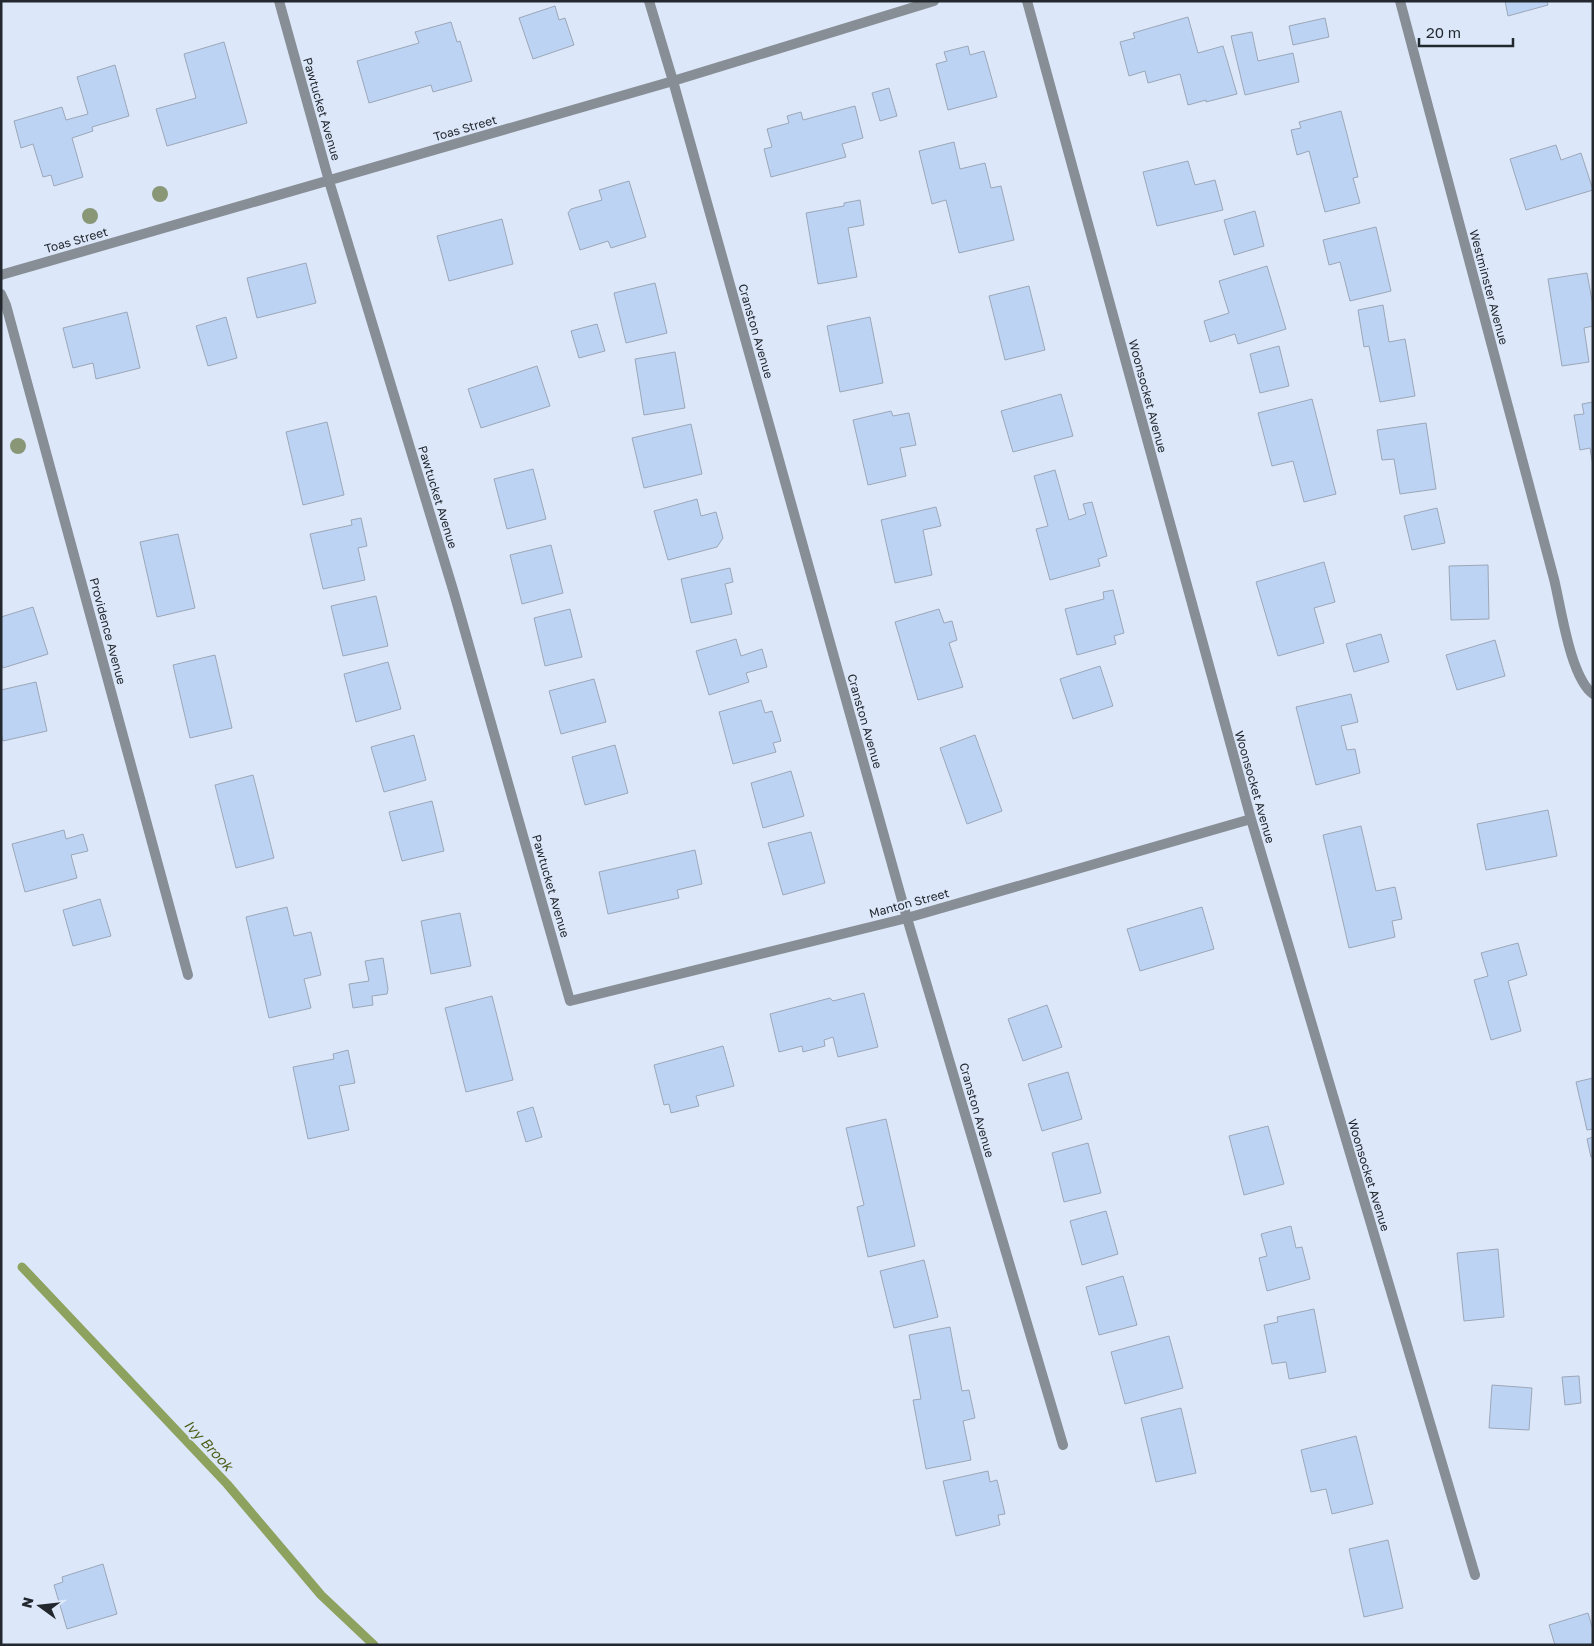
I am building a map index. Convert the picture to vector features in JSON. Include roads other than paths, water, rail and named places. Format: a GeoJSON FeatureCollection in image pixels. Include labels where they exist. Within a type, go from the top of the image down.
{"type":"FeatureCollection","features":[{"type":"Feature","properties":{"kind":"street","name":"Pawtucket Avenue"},"geometry":{"type":"LineString","coordinates":[[280,1],[329,181],[454,593],[570,1001]]}},
{"type":"Feature","properties":{"kind":"street","name":"Cranston Avenue"},"geometry":{"type":"LineString","coordinates":[[649,1],[907,918],[1063,1445]]}},
{"type":"Feature","properties":{"kind":"street","name":"Toas Street"},"geometry":{"type":"LineString","coordinates":[[1,275],[673,81],[934,1]]}},
{"type":"Feature","properties":{"kind":"street","name":"Woonsocket Avenue"},"geometry":{"type":"LineString","coordinates":[[1027,1],[1251,819],[1475,1575]]}},
{"type":"Feature","properties":{"kind":"street","name":"Westminster Avenue"},"geometry":{"type":"LineString","coordinates":[[1400,1],[1554,579],[1573,661],[1580,678],[1593,694]]}},
{"type":"Feature","properties":{"kind":"street","name":"Providence Avenue"},"geometry":{"type":"LineString","coordinates":[[1,294],[188,975]]}},
{"type":"Feature","properties":{"kind":"street","name":"Manton Street"},"geometry":{"type":"LineString","coordinates":[[570,1001],[907,918],[1251,819]]}},
{"type":"Feature","properties":{"kind":"waterway","name":"Ivy Brook"},"geometry":{"type":"LineString","coordinates":[[22,1267],[227,1484],[321,1595],[374,1645]]}}]}
